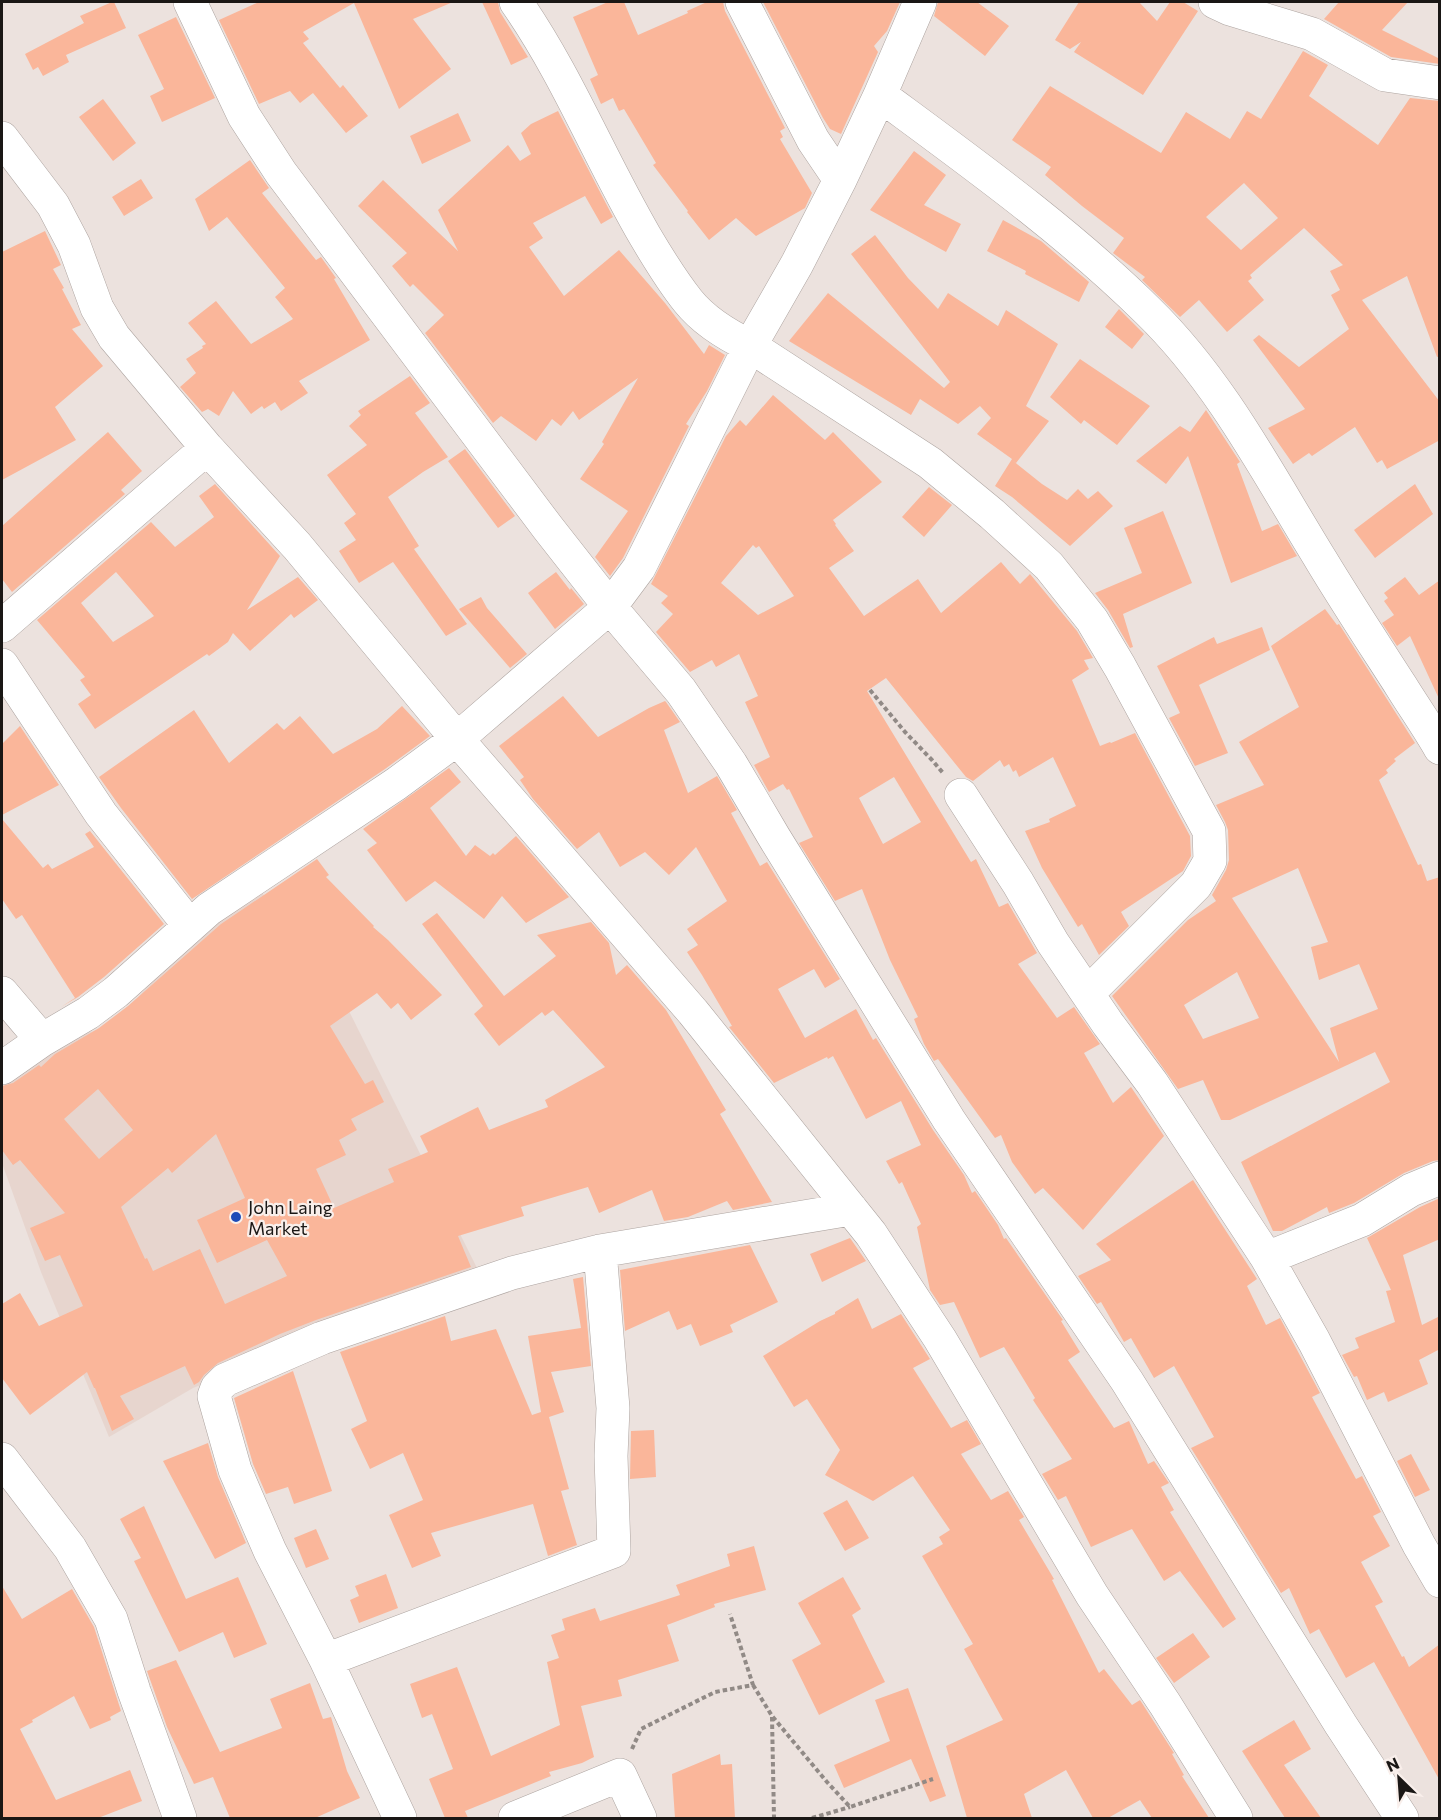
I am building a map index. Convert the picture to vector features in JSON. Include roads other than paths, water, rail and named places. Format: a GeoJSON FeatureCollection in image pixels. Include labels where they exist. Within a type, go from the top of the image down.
{"type":"FeatureCollection","features":[{"type":"Feature","properties":{"kind":"street"},"geometry":{"type":"LineString","coordinates":[[190,2],[244,116],[280,172],[548,528],[610,607],[681,691],[731,764],[949,1120],[1127,1381],[1341,1725],[1402,1818]]}},
{"type":"Feature","properties":{"kind":"street"},"geometry":{"type":"LineString","coordinates":[[516,2],[548,51],[626,204],[661,263],[689,302],[723,333],[750,346],[930,463],[992,514],[1049,566],[1092,620],[1120,667],[1209,831],[1210,861],[1196,885],[1088,993]]}},
{"type":"Feature","properties":{"kind":"street"},"geometry":{"type":"LineString","coordinates":[[742,2],[813,140],[840,180]]}},
{"type":"Feature","properties":{"kind":"street"},"geometry":{"type":"LineString","coordinates":[[2,1068],[116,992],[209,909],[396,784],[457,739],[610,607],[639,568],[750,346],[797,264],[880,96],[920,2]]}},
{"type":"Feature","properties":{"kind":"street"},"geometry":{"type":"LineString","coordinates":[[1215,2],[1230,9],[1312,34],[1385,75],[1440,83]]}},
{"type":"Feature","properties":{"kind":"street"},"geometry":{"type":"LineString","coordinates":[[880,96],[969,162],[1101,267],[1149,312],[1185,351],[1216,391],[1244,434],[1440,748]]}},
{"type":"Feature","properties":{"kind":"street"},"geometry":{"type":"LineString","coordinates":[[2,138],[53,205],[74,245],[96,308],[114,337],[207,448],[297,546],[457,739],[693,1012],[871,1234],[940,1339],[1092,1595],[1165,1704],[1236,1818]]}},
{"type":"Feature","properties":{"kind":"street"},"geometry":{"type":"LineString","coordinates":[[2,626],[207,448]]}},
{"type":"Feature","properties":{"kind":"street"},"geometry":{"type":"LineString","coordinates":[[2,665],[101,814],[189,925]]}},
{"type":"Feature","properties":{"kind":"street"},"geometry":{"type":"LineString","coordinates":[[961,795],[1053,943],[1108,1024],[1152,1083],[1267,1258],[1314,1341],[1419,1545],[1440,1581]]}},
{"type":"Feature","properties":{"kind":"street"},"geometry":{"type":"LineString","coordinates":[[2,993],[42,1040]]}},
{"type":"Feature","properties":{"kind":"street"},"geometry":{"type":"LineString","coordinates":[[1267,1258],[1362,1220],[1411,1190],[1440,1178]]}},
{"type":"Feature","properties":{"kind":"street"},"geometry":{"type":"LineString","coordinates":[[400,1818],[326,1660],[270,1551],[235,1470],[214,1396],[217,1388],[225,1380],[322,1338],[512,1273],[600,1251],[851,1209]]}},
{"type":"Feature","properties":{"kind":"street"},"geometry":{"type":"LineString","coordinates":[[326,1660],[614,1551],[611,1456],[613,1408],[600,1251]]}},
{"type":"Feature","properties":{"kind":"street"},"geometry":{"type":"LineString","coordinates":[[2,1459],[70,1548],[111,1619],[134,1691],[180,1818]]}},
{"type":"Feature","properties":{"kind":"street"},"geometry":{"type":"LineString","coordinates":[[515,1818],[620,1775],[640,1818]]}},
{"type":"Feature","properties":{"kind":"place","name":"John Laing Market"},"geometry":{"type":"Point","coordinates":[236,1217]}}]}
